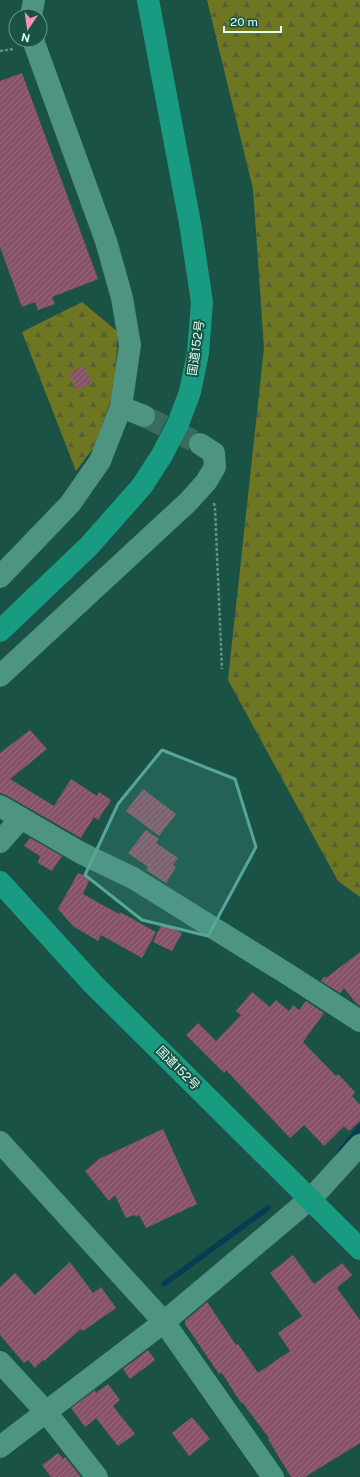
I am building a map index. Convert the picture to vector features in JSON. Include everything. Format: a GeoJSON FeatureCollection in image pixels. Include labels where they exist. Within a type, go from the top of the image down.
{"type":"FeatureCollection","features":[{"type":"Feature","properties":{"kind":"highway","name":"国道152号"},"geometry":{"type":"LineString","coordinates":[[0,631],[90,546],[142,486],[162,455],[178,424],[190,392],[198,353],[202,302],[190,223],[148,0]]}},
{"type":"Feature","properties":{"kind":"highway","name":"国道152号"},"geometry":{"type":"LineString","coordinates":[[0,882],[93,984],[360,1249]]}},
{"type":"Feature","properties":{"kind":"street"},"geometry":{"type":"LineString","coordinates":[[0,577],[75,498],[100,461],[121,407],[130,345],[122,298],[106,241],[37,48]]}},
{"type":"Feature","properties":{"kind":"street"},"geometry":{"type":"LineString","coordinates":[[121,407],[144,416]]}},
{"type":"Feature","properties":{"kind":"street"},"geometry":{"type":"LineString","coordinates":[[0,676],[188,502],[206,482],[215,466],[214,453],[200,444]]}},
{"type":"Feature","properties":{"kind":"street"},"geometry":{"type":"LineString","coordinates":[[0,806],[81,853],[133,878],[360,1021]]}},
{"type":"Feature","properties":{"kind":"street"},"geometry":{"type":"LineString","coordinates":[[0,842],[21,818]]}},
{"type":"Feature","properties":{"kind":"street"},"geometry":{"type":"LineString","coordinates":[[0,1142],[164,1322],[273,1477]]}},
{"type":"Feature","properties":{"kind":"street"},"geometry":{"type":"LineString","coordinates":[[0,1447],[164,1322],[310,1199],[360,1145]]}},
{"type":"Feature","properties":{"kind":"street"},"geometry":{"type":"LineString","coordinates":[[0,1362],[46,1412],[97,1477]]}},
{"type":"Feature","properties":{"kind":"path"},"geometry":{"type":"LineString","coordinates":[[206,482],[216,508],[222,670]]}},
{"type":"Feature","properties":{"kind":"highlighted area"},"geometry":{"type":"Polygon","coordinates":[[[162,750],[235,779],[256,847],[208,936],[142,920],[85,875],[118,804],[162,750]]]}},
{"type":"Feature","properties":{"kind":"green space"},"geometry":{"type":"Polygon","coordinates":[[[207,0],[360,0],[360,897],[338,881],[228,680],[264,348],[253,189],[207,0]]]}},
{"type":"Feature","properties":{"kind":"green space"},"geometry":{"type":"Polygon","coordinates":[[[82,302],[118,332],[114,392],[94,447],[76,471],[22,332],[82,302]]]}},
{"type":"Feature","properties":{"kind":"building"},"geometry":{"type":"Polygon","coordinates":[[[22,73],[98,279],[52,297],[55,304],[38,310],[35,302],[22,307],[0,247],[0,81],[22,73]]]}},
{"type":"Feature","properties":{"kind":"building"},"geometry":{"type":"Polygon","coordinates":[[[84,366],[92,383],[77,390],[69,373],[84,366]]]}},
{"type":"Feature","properties":{"kind":"building"},"geometry":{"type":"Polygon","coordinates":[[[30,730],[47,749],[10,779],[54,806],[71,779],[97,796],[99,792],[111,800],[98,820],[94,817],[81,838],[0,793],[0,753],[30,730]]]}},
{"type":"Feature","properties":{"kind":"building"},"geometry":{"type":"Polygon","coordinates":[[[143,789],[176,814],[159,836],[126,811],[143,789]]]}},
{"type":"Feature","properties":{"kind":"building"},"geometry":{"type":"Polygon","coordinates":[[[146,830],[159,839],[156,843],[178,858],[173,865],[176,867],[166,883],[146,870],[148,867],[128,853],[146,830]]]}},
{"type":"Feature","properties":{"kind":"building"},"geometry":{"type":"Polygon","coordinates":[[[30,838],[62,856],[52,871],[38,863],[40,856],[24,846],[30,838]]]}},
{"type":"Feature","properties":{"kind":"building"},"geometry":{"type":"Polygon","coordinates":[[[78,873],[90,878],[83,894],[156,932],[142,958],[101,935],[98,941],[73,926],[58,909],[78,873]]]}},
{"type":"Feature","properties":{"kind":"building"},"geometry":{"type":"Polygon","coordinates":[[[162,923],[182,933],[172,951],[153,942],[162,923]]]}},
{"type":"Feature","properties":{"kind":"building"},"geometry":{"type":"Polygon","coordinates":[[[360,952],[360,1006],[344,988],[340,993],[321,981],[324,977],[326,978],[360,952]]]}},
{"type":"Feature","properties":{"kind":"building"},"geometry":{"type":"Polygon","coordinates":[[[252,992],[270,1007],[276,1000],[289,1011],[293,1005],[299,1010],[306,1001],[324,1013],[303,1042],[336,1076],[338,1074],[355,1092],[352,1096],[360,1105],[360,1121],[349,1131],[344,1126],[324,1146],[304,1125],[290,1138],[226,1070],[224,1073],[186,1035],[198,1023],[216,1041],[241,1015],[236,1011],[252,992]]]}},
{"type":"Feature","properties":{"kind":"building"},"geometry":{"type":"Polygon","coordinates":[[[163,1129],[197,1204],[146,1228],[139,1215],[136,1217],[135,1215],[126,1218],[115,1195],[109,1201],[85,1171],[99,1159],[163,1129]]]}},
{"type":"Feature","properties":{"kind":"building"},"geometry":{"type":"Polygon","coordinates":[[[293,1255],[314,1284],[342,1263],[352,1275],[337,1288],[360,1320],[360,1443],[305,1477],[291,1477],[268,1439],[269,1438],[242,1402],[241,1403],[222,1373],[219,1374],[185,1324],[185,1321],[207,1302],[236,1345],[238,1344],[258,1373],[290,1351],[278,1333],[302,1316],[270,1273],[293,1255]]]}},
{"type":"Feature","properties":{"kind":"building"},"geometry":{"type":"Polygon","coordinates":[[[70,1262],[93,1293],[101,1287],[116,1308],[83,1331],[81,1329],[35,1368],[28,1360],[24,1363],[0,1335],[0,1287],[15,1273],[35,1295],[70,1262]]]}},
{"type":"Feature","properties":{"kind":"building"},"geometry":{"type":"Polygon","coordinates":[[[148,1350],[155,1360],[130,1379],[123,1369],[148,1350]]]}},
{"type":"Feature","properties":{"kind":"building"},"geometry":{"type":"Polygon","coordinates":[[[108,1384],[120,1400],[113,1406],[135,1434],[118,1446],[96,1418],[85,1427],[71,1408],[95,1390],[96,1393],[108,1384]]]}},
{"type":"Feature","properties":{"kind":"building"},"geometry":{"type":"Polygon","coordinates":[[[192,1417],[210,1439],[189,1456],[172,1433],[192,1417]]]}},
{"type":"Feature","properties":{"kind":"building"},"geometry":{"type":"Polygon","coordinates":[[[58,1453],[63,1459],[65,1457],[81,1477],[51,1477],[42,1465],[58,1453]]]}},
{"type":"Feature","properties":{"kind":"waterway"},"geometry":{"type":"LineString","coordinates":[[339,1153],[360,1127]]}},
{"type":"Feature","properties":{"kind":"waterway"},"geometry":{"type":"LineString","coordinates":[[164,1284],[268,1208]]}},
{"type":"Feature","properties":{"kind":"tunnel"},"geometry":{"type":"LineString","coordinates":[[144,416],[200,444]]}}]}
